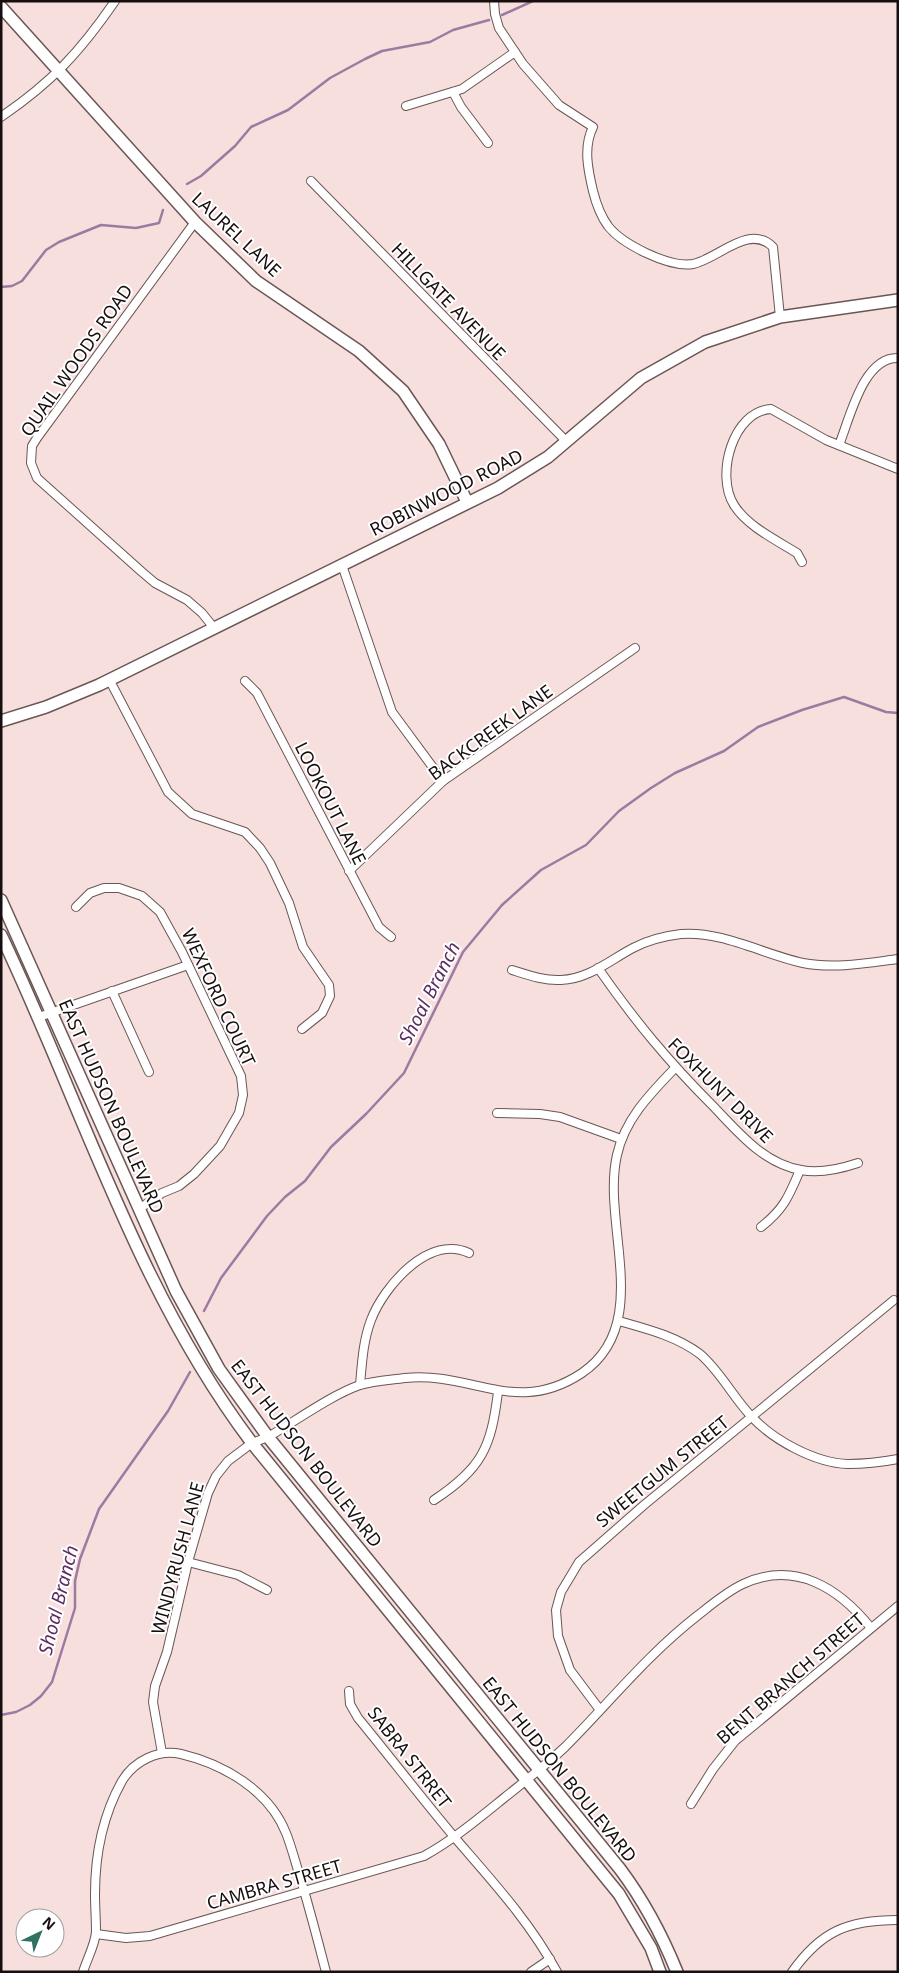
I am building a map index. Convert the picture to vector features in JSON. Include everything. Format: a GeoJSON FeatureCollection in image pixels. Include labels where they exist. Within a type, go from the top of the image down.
{"type":"FeatureCollection","features":[{"type":"Feature","properties":{"kind":"main road","name":"LAUREL LANE"},"geometry":{"type":"LineString","coordinates":[[1,7],[195,222],[256,281],[359,351],[403,391],[439,444],[467,502]]}},
{"type":"Feature","properties":{"kind":"main road","name":"ROBINWOOD ROAD"},"geometry":{"type":"LineString","coordinates":[[1,722],[46,707],[109,679],[498,488],[523,474],[566,442],[615,399],[659,366],[724,334],[780,317],[898,300]]}},
{"type":"Feature","properties":{"kind":"main road","name":"EAST HUDSON BOULEVARD"},"geometry":{"type":"LineString","coordinates":[[1,900],[188,1316],[228,1384],[268,1437],[636,1890],[662,1936],[677,1972]]}},
{"type":"Feature","properties":{"kind":"main road","name":"EAST HUDSON BOULEVARD"},"geometry":{"type":"LineString","coordinates":[[1,935],[39,1017],[122,1212],[162,1300],[210,1384],[252,1443],[619,1894],[651,1948],[660,1972]]}},
{"type":"Feature","properties":{"kind":"main road"},"geometry":{"type":"LineString","coordinates":[[122,1212],[139,1209]]}},
{"type":"Feature","properties":{"kind":"street"},"geometry":{"type":"LineString","coordinates":[[1,117],[59,72],[79,50],[115,1]]}},
{"type":"Feature","properties":{"kind":"street"},"geometry":{"type":"LineString","coordinates":[[494,1],[494,14],[499,28],[515,52],[551,97],[592,127],[586,147],[592,187],[600,213],[616,235],[652,255],[684,264],[704,260],[740,241],[755,239],[768,242],[773,247],[780,317]]}},
{"type":"Feature","properties":{"kind":"street"},"geometry":{"type":"LineString","coordinates":[[406,106],[462,89],[515,52]]}},
{"type":"Feature","properties":{"kind":"street"},"geometry":{"type":"LineString","coordinates":[[453,92],[461,107],[488,143]]}},
{"type":"Feature","properties":{"kind":"street","name":"HILLGATE AVENUE"},"geometry":{"type":"LineString","coordinates":[[311,181],[566,442]]}},
{"type":"Feature","properties":{"kind":"street","name":"QUAIL WOODS ROAD"},"geometry":{"type":"LineString","coordinates":[[195,222],[36,438],[32,446],[31,462],[37,478],[92,529],[155,583],[187,600],[202,613],[214,628]]}},
{"type":"Feature","properties":{"kind":"street"},"geometry":{"type":"LineString","coordinates":[[840,445],[872,368],[884,359],[898,358]]}},
{"type":"Feature","properties":{"kind":"street"},"geometry":{"type":"LineString","coordinates":[[802,562],[797,553],[757,527],[734,505],[729,492],[726,468],[730,447],[739,430],[753,416],[761,410],[771,408],[812,433],[898,468]]}},
{"type":"Feature","properties":{"kind":"street"},"geometry":{"type":"LineString","coordinates":[[342,565],[392,712],[443,781]]}},
{"type":"Feature","properties":{"kind":"street","name":"BACKCREEK LANE"},"geometry":{"type":"LineString","coordinates":[[349,872],[443,781],[635,648]]}},
{"type":"Feature","properties":{"kind":"street"},"geometry":{"type":"LineString","coordinates":[[109,679],[161,780],[172,796],[192,814],[245,832],[260,848],[270,863],[289,903],[304,947],[329,985],[330,996],[322,1013],[302,1029]]}},
{"type":"Feature","properties":{"kind":"street","name":"LOOKOUT LANE"},"geometry":{"type":"LineString","coordinates":[[244,681],[257,692],[379,928],[392,937]]}},
{"type":"Feature","properties":{"kind":"street","name":"WEXFORD COURT"},"geometry":{"type":"LineString","coordinates":[[76,907],[90,893],[104,888],[119,888],[136,893],[150,901],[160,912],[188,964],[241,1076],[243,1095],[239,1113],[230,1130],[208,1161],[179,1186],[162,1193],[139,1209]]}},
{"type":"Feature","properties":{"kind":"street"},"geometry":{"type":"LineString","coordinates":[[512,970],[541,979],[562,980],[584,975],[645,942],[681,934],[716,937],[776,956],[815,965],[839,965],[898,958]]}},
{"type":"Feature","properties":{"kind":"street"},"geometry":{"type":"LineString","coordinates":[[39,1017],[188,964]]}},
{"type":"Feature","properties":{"kind":"street","name":"FOXHUNT DRIVE"},"geometry":{"type":"LineString","coordinates":[[598,968],[636,1022],[675,1068],[752,1146],[768,1157],[800,1170],[823,1171],[858,1163]]}},
{"type":"Feature","properties":{"kind":"street"},"geometry":{"type":"LineString","coordinates":[[112,991],[149,1072]]}},
{"type":"Feature","properties":{"kind":"street","name":"WINDYRUSH LANE"},"geometry":{"type":"LineString","coordinates":[[162,1753],[153,1702],[155,1686],[167,1652],[188,1562],[208,1493],[216,1476],[228,1461],[252,1443],[268,1437],[360,1385],[408,1378],[422,1378],[462,1383],[498,1392],[534,1392],[570,1380],[583,1372],[598,1357],[619,1321],[621,1292],[613,1186],[621,1139],[635,1112],[675,1068]]}},
{"type":"Feature","properties":{"kind":"street"},"geometry":{"type":"LineString","coordinates":[[497,1113],[540,1114],[560,1118],[621,1139]]}},
{"type":"Feature","properties":{"kind":"street"},"geometry":{"type":"LineString","coordinates":[[762,1227],[778,1214],[788,1199],[800,1170]]}},
{"type":"Feature","properties":{"kind":"street"},"geometry":{"type":"LineString","coordinates":[[360,1385],[365,1337],[380,1302],[390,1287],[415,1264],[433,1253],[451,1247],[469,1253]]}},
{"type":"Feature","properties":{"kind":"street","name":"SWEETGUM STREET"},"geometry":{"type":"LineString","coordinates":[[600,1710],[570,1670],[558,1636],[556,1610],[565,1582],[578,1562],[598,1543],[894,1300]]}},
{"type":"Feature","properties":{"kind":"street"},"geometry":{"type":"LineString","coordinates":[[619,1321],[670,1337],[700,1355],[752,1417],[769,1433],[790,1445],[824,1459],[847,1464],[898,1459]]}},
{"type":"Feature","properties":{"kind":"street"},"geometry":{"type":"LineString","coordinates":[[434,1500],[469,1473],[481,1457],[493,1428],[498,1392]]}},
{"type":"Feature","properties":{"kind":"street"},"geometry":{"type":"LineString","coordinates":[[188,1562],[238,1575],[267,1590]]}},
{"type":"Feature","properties":{"kind":"street","name":"CAMBRA STREET"},"geometry":{"type":"LineString","coordinates":[[96,1934],[126,1938],[150,1936],[411,1861],[455,1838],[566,1746],[651,1655],[672,1636],[732,1590],[750,1581],[763,1577],[786,1576],[802,1577],[824,1584],[845,1599],[871,1628]]}},
{"type":"Feature","properties":{"kind":"street","name":"BENT BRANCH STREET"},"geometry":{"type":"LineString","coordinates":[[690,1804],[713,1768],[735,1741],[898,1606]]}},
{"type":"Feature","properties":{"kind":"street","name":"SABRA STRRET"},"geometry":{"type":"LineString","coordinates":[[349,1691],[350,1704],[358,1718],[455,1838],[517,1910],[557,1972]]}},
{"type":"Feature","properties":{"kind":"street"},"geometry":{"type":"LineString","coordinates":[[83,1972],[96,1934],[95,1893],[100,1836],[122,1780],[143,1760],[162,1753],[175,1753],[195,1757],[220,1768],[258,1793],[270,1807],[286,1832],[326,1972]]}},
{"type":"Feature","properties":{"kind":"street"},"geometry":{"type":"LineString","coordinates":[[792,1972],[812,1947],[834,1931],[850,1924],[898,1920]]}},
{"type":"Feature","properties":{"kind":"street"},"geometry":{"type":"LineString","coordinates":[[531,1972],[550,1959]]}},
{"type":"Feature","properties":{"kind":"waterway"},"geometry":{"type":"LineString","coordinates":[[502,15],[533,1]]}},
{"type":"Feature","properties":{"kind":"waterway"},"geometry":{"type":"LineString","coordinates":[[187,184],[201,176],[235,146],[251,127],[288,110],[330,78],[382,51],[430,42],[453,30],[489,20]]}},
{"type":"Feature","properties":{"kind":"waterway"},"geometry":{"type":"LineString","coordinates":[[1,287],[12,286],[22,281],[46,250],[59,242],[101,225],[136,228],[159,223],[163,210]]}},
{"type":"Feature","properties":{"kind":"waterway","name":"Shoal Branch"},"geometry":{"type":"LineString","coordinates":[[204,1311],[221,1278],[267,1216],[285,1197],[305,1181],[331,1147],[366,1114],[404,1073],[463,952],[502,905],[541,870],[586,845],[619,811],[651,788],[675,773],[724,751],[758,727],[802,710],[844,697],[886,712],[898,713]]}},
{"type":"Feature","properties":{"kind":"waterway","name":"Shoal Branch"},"geometry":{"type":"LineString","coordinates":[[1,1715],[16,1712],[30,1705],[41,1696],[52,1682],[75,1608],[75,1581],[80,1559],[99,1509],[168,1411],[190,1372]]}}]}
